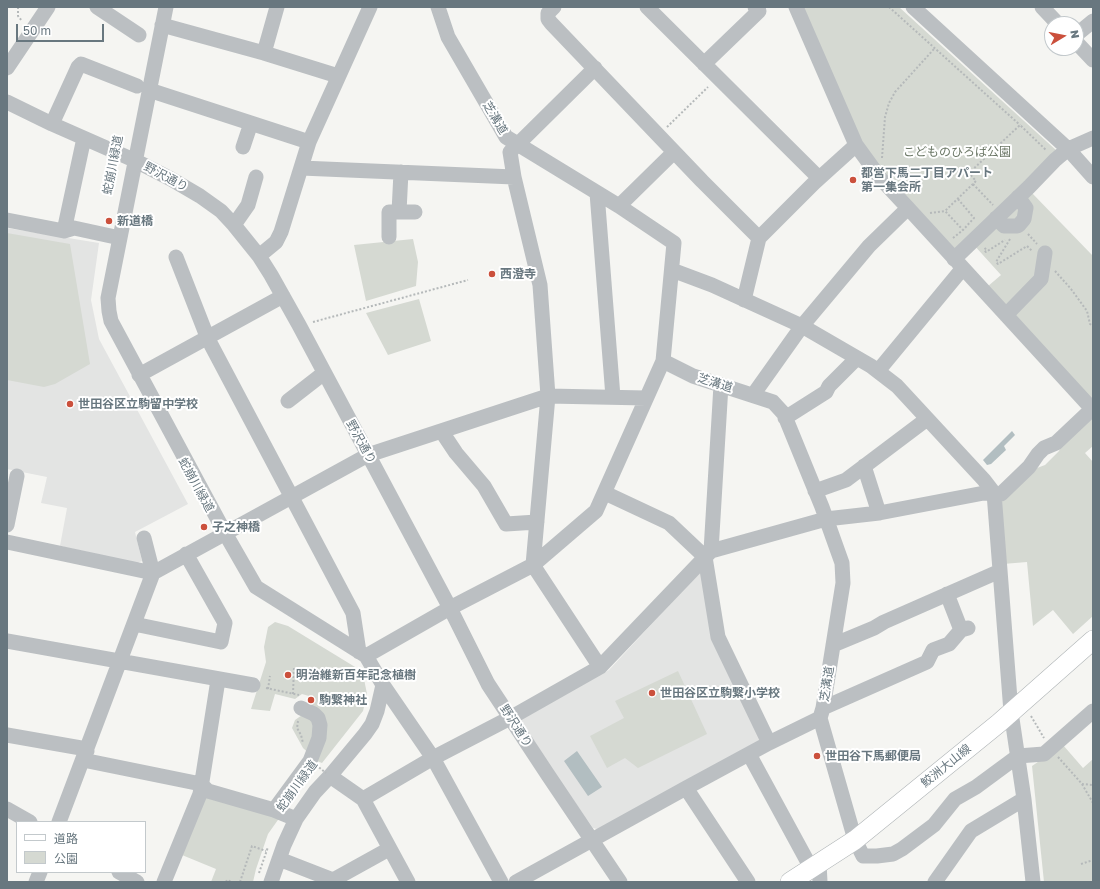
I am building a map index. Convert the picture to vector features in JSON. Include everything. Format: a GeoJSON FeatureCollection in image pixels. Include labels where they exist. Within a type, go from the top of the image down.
{"type":"FeatureCollection","features":[{"type":"Feature","properties":{"kind":"main road","name":"鮫洲大山線"},"geometry":{"type":"LineString","coordinates":[[790,882],[817,871],[1011,712],[1093,640]]}},
{"type":"Feature","properties":{"kind":"street"},"geometry":{"type":"LineString","coordinates":[[7,68],[48,7]]}},
{"type":"Feature","properties":{"kind":"street"},"geometry":{"type":"LineString","coordinates":[[97,7],[139,35]]}},
{"type":"Feature","properties":{"kind":"street"},"geometry":{"type":"LineString","coordinates":[[166,7],[143,88],[136,161],[108,298],[111,321],[225,534],[256,587],[363,654]]}},
{"type":"Feature","properties":{"kind":"street"},"geometry":{"type":"LineString","coordinates":[[264,53],[277,7]]}},
{"type":"Feature","properties":{"kind":"street"},"geometry":{"type":"LineString","coordinates":[[259,256],[276,242],[281,232],[309,142],[370,7]]}},
{"type":"Feature","properties":{"kind":"street","name":"芝溝道"},"geometry":{"type":"LineString","coordinates":[[438,7],[448,37],[506,137],[619,206],[674,243],[662,361],[693,376],[773,402],[784,414],[842,563],[843,583],[821,713],[854,840],[863,856],[892,854],[902,849],[934,825],[955,800],[976,787],[1018,756]]}},
{"type":"Feature","properties":{"kind":"street"},"geometry":{"type":"LineString","coordinates":[[554,7],[548,13],[548,19],[674,152],[759,238]]}},
{"type":"Feature","properties":{"kind":"street"},"geometry":{"type":"LineString","coordinates":[[647,7],[819,178]]}},
{"type":"Feature","properties":{"kind":"street"},"geometry":{"type":"LineString","coordinates":[[704,64],[759,11],[755,7]]}},
{"type":"Feature","properties":{"kind":"street"},"geometry":{"type":"LineString","coordinates":[[363,799],[433,758],[510,718],[600,667],[708,554],[826,519],[879,513],[984,493],[1001,494],[1029,467],[1041,451],[1056,443],[1093,409],[880,178],[856,145],[796,7]]}},
{"type":"Feature","properties":{"kind":"street"},"geometry":{"type":"LineString","coordinates":[[913,7],[1031,114],[1068,149],[1093,177]]}},
{"type":"Feature","properties":{"kind":"street"},"geometry":{"type":"LineString","coordinates":[[1042,7],[1050,16]]}},
{"type":"Feature","properties":{"kind":"street"},"geometry":{"type":"LineString","coordinates":[[1084,28],[1093,21]]}},
{"type":"Feature","properties":{"kind":"street"},"geometry":{"type":"LineString","coordinates":[[162,25],[264,53],[338,76]]}},
{"type":"Feature","properties":{"kind":"street"},"geometry":{"type":"LineString","coordinates":[[52,124],[78,67],[81,64],[143,88],[309,142]]}},
{"type":"Feature","properties":{"kind":"street"},"geometry":{"type":"LineString","coordinates":[[595,68],[510,152],[514,177],[540,285],[548,396],[533,565],[600,667]]}},
{"type":"Feature","properties":{"kind":"street","name":"野沢通り"},"geometry":{"type":"LineString","coordinates":[[7,102],[52,124],[136,161],[172,179],[200,196],[221,211],[259,256],[283,296],[450,608],[488,684],[620,882]]}},
{"type":"Feature","properties":{"kind":"street"},"geometry":{"type":"LineString","coordinates":[[243,147],[255,125]]}},
{"type":"Feature","properties":{"kind":"street"},"geometry":{"type":"LineString","coordinates":[[64,231],[84,138]]}},
{"type":"Feature","properties":{"kind":"street"},"geometry":{"type":"LineString","coordinates":[[878,371],[959,264],[998,216],[1068,149],[1093,138]]}},
{"type":"Feature","properties":{"kind":"street"},"geometry":{"type":"LineString","coordinates":[[744,300],[759,238],[819,178],[856,145]]}},
{"type":"Feature","properties":{"kind":"street"},"geometry":{"type":"LineString","coordinates":[[619,206],[674,152]]}},
{"type":"Feature","properties":{"kind":"street"},"geometry":{"type":"LineString","coordinates":[[301,168],[514,177]]}},
{"type":"Feature","properties":{"kind":"street"},"geometry":{"type":"LineString","coordinates":[[399,212],[401,172]]}},
{"type":"Feature","properties":{"kind":"street"},"geometry":{"type":"LineString","coordinates":[[234,225],[248,205],[256,177]]}},
{"type":"Feature","properties":{"kind":"street"},"geometry":{"type":"LineString","coordinates":[[597,193],[613,397]]}},
{"type":"Feature","properties":{"kind":"street"},"geometry":{"type":"LineString","coordinates":[[998,216],[1004,226],[1020,226],[1024,219],[1026,208],[1018,198]]}},
{"type":"Feature","properties":{"kind":"street"},"geometry":{"type":"LineString","coordinates":[[753,395],[802,326],[870,246],[908,208]]}},
{"type":"Feature","properties":{"kind":"street"},"geometry":{"type":"LineString","coordinates":[[389,237],[390,212],[414,212]]}},
{"type":"Feature","properties":{"kind":"street"},"geometry":{"type":"LineString","coordinates":[[7,220],[64,231],[74,228],[120,238]]}},
{"type":"Feature","properties":{"kind":"street"},"geometry":{"type":"LineString","coordinates":[[176,257],[208,338],[353,613],[363,654],[433,758],[501,882]]}},
{"type":"Feature","properties":{"kind":"street"},"geometry":{"type":"LineString","coordinates":[[1006,315],[1041,279],[1044,257]]}},
{"type":"Feature","properties":{"kind":"street"},"geometry":{"type":"LineString","coordinates":[[672,270],[802,326],[878,371],[897,386],[984,480],[994,493],[1011,712],[1024,799],[1033,882]]}},
{"type":"Feature","properties":{"kind":"street"},"geometry":{"type":"LineString","coordinates":[[139,375],[283,296]]}},
{"type":"Feature","properties":{"kind":"street"},"geometry":{"type":"LineString","coordinates":[[785,418],[826,392],[829,386],[857,358]]}},
{"type":"Feature","properties":{"kind":"street"},"geometry":{"type":"LineString","coordinates":[[363,654],[533,565],[596,511],[662,361]]}},
{"type":"Feature","properties":{"kind":"street"},"geometry":{"type":"LineString","coordinates":[[288,401],[324,373]]}},
{"type":"Feature","properties":{"kind":"street"},"geometry":{"type":"LineString","coordinates":[[721,385],[708,554],[718,637],[768,743]]}},
{"type":"Feature","properties":{"kind":"street"},"geometry":{"type":"LineString","coordinates":[[7,542],[153,573],[368,455],[548,396],[646,398]]}},
{"type":"Feature","properties":{"kind":"street"},"geometry":{"type":"LineString","coordinates":[[815,491],[846,480],[927,419]]}},
{"type":"Feature","properties":{"kind":"street"},"geometry":{"type":"LineString","coordinates":[[442,432],[456,453],[484,486],[506,524],[537,522]]}},
{"type":"Feature","properties":{"kind":"street"},"geometry":{"type":"LineString","coordinates":[[864,466],[879,513]]}},
{"type":"Feature","properties":{"kind":"street"},"geometry":{"type":"LineString","coordinates":[[7,525],[13,483]]}},
{"type":"Feature","properties":{"kind":"street"},"geometry":{"type":"LineString","coordinates":[[605,493],[669,523],[708,554]]}},
{"type":"Feature","properties":{"kind":"street"},"geometry":{"type":"LineString","coordinates":[[59,821],[153,573],[144,538]]}},
{"type":"Feature","properties":{"kind":"street"},"geometry":{"type":"LineString","coordinates":[[134,624],[221,642],[225,623],[186,554]]}},
{"type":"Feature","properties":{"kind":"street"},"geometry":{"type":"LineString","coordinates":[[833,645],[1000,571]]}},
{"type":"Feature","properties":{"kind":"street"},"geometry":{"type":"LineString","coordinates":[[516,882],[821,713],[927,662],[933,650],[949,644],[964,629],[947,594]]}},
{"type":"Feature","properties":{"kind":"street"},"geometry":{"type":"LineString","coordinates":[[7,641],[218,680],[253,685]]}},
{"type":"Feature","properties":{"kind":"street"},"geometry":{"type":"LineString","coordinates":[[164,882],[200,794],[218,680]]}},
{"type":"Feature","properties":{"kind":"street"},"geometry":{"type":"LineString","coordinates":[[265,880],[280,859],[284,845],[296,819],[315,792],[324,772],[366,734],[372,724],[381,698],[383,685]]}},
{"type":"Feature","properties":{"kind":"street"},"geometry":{"type":"LineString","coordinates":[[274,810],[310,761],[319,738],[320,725],[318,718],[314,714],[301,708]]}},
{"type":"Feature","properties":{"kind":"street"},"geometry":{"type":"LineString","coordinates":[[1018,756],[1044,754],[1093,711]]}},
{"type":"Feature","properties":{"kind":"street"},"geometry":{"type":"LineString","coordinates":[[7,735],[81,748],[85,756],[202,784],[208,791],[274,810],[296,819]]}},
{"type":"Feature","properties":{"kind":"street"},"geometry":{"type":"LineString","coordinates":[[749,754],[817,871]]}},
{"type":"Feature","properties":{"kind":"street"},"geometry":{"type":"LineString","coordinates":[[324,772],[363,799],[408,882]]}},
{"type":"Feature","properties":{"kind":"street"},"geometry":{"type":"LineString","coordinates":[[686,788],[748,882]]}},
{"type":"Feature","properties":{"kind":"street"},"geometry":{"type":"LineString","coordinates":[[935,882],[971,832],[1024,799]]}},
{"type":"Feature","properties":{"kind":"street"},"geometry":{"type":"LineString","coordinates":[[7,809],[28,821]]}},
{"type":"Feature","properties":{"kind":"street"},"geometry":{"type":"LineString","coordinates":[[280,859],[333,880],[389,849]]}},
{"type":"Feature","properties":{"kind":"street"},"geometry":{"type":"LineString","coordinates":[[121,873],[137,882]]}},
{"type":"Feature","properties":{"kind":"path"},"geometry":{"type":"LineString","coordinates":[[18,7],[18,16],[22,21]]}},
{"type":"Feature","properties":{"kind":"path"},"geometry":{"type":"LineString","coordinates":[[889,7],[1048,152],[1068,149]]}},
{"type":"Feature","properties":{"kind":"path"},"geometry":{"type":"LineString","coordinates":[[882,158],[885,117],[889,103],[896,92],[934,48]]}},
{"type":"Feature","properties":{"kind":"path"},"geometry":{"type":"LineString","coordinates":[[659,135],[718,77]]}},
{"type":"Feature","properties":{"kind":"path"},"geometry":{"type":"LineString","coordinates":[[925,208],[930,213],[945,211],[976,181],[969,173],[1031,114]]}},
{"type":"Feature","properties":{"kind":"path"},"geometry":{"type":"LineString","coordinates":[[878,153],[886,163]]}},
{"type":"Feature","properties":{"kind":"path"},"geometry":{"type":"LineString","coordinates":[[973,184],[998,216]]}},
{"type":"Feature","properties":{"kind":"path"},"geometry":{"type":"LineString","coordinates":[[944,248],[974,218],[958,199]]}},
{"type":"Feature","properties":{"kind":"path"},"geometry":{"type":"LineString","coordinates":[[945,211],[963,230]]}},
{"type":"Feature","properties":{"kind":"path"},"geometry":{"type":"LineString","coordinates":[[1020,226],[1087,311],[1090,324],[1093,326]]}},
{"type":"Feature","properties":{"kind":"path"},"geometry":{"type":"LineString","coordinates":[[989,244],[984,250],[986,252],[1009,238],[1011,240],[996,262],[998,264],[1027,246],[1044,257]]}},
{"type":"Feature","properties":{"kind":"path"},"geometry":{"type":"LineString","coordinates":[[310,323],[468,280]]}},
{"type":"Feature","properties":{"kind":"path"},"geometry":{"type":"LineString","coordinates":[[293,694],[294,667]]}},
{"type":"Feature","properties":{"kind":"path"},"geometry":{"type":"LineString","coordinates":[[268,688],[270,676]]}},
{"type":"Feature","properties":{"kind":"path"},"geometry":{"type":"LineString","coordinates":[[253,685],[305,696],[297,728],[301,735]]}},
{"type":"Feature","properties":{"kind":"path"},"geometry":{"type":"LineString","coordinates":[[1031,716],[1051,748],[1082,784],[1093,803]]}},
{"type":"Feature","properties":{"kind":"path"},"geometry":{"type":"LineString","coordinates":[[316,765],[324,772]]}},
{"type":"Feature","properties":{"kind":"path"},"geometry":{"type":"LineString","coordinates":[[1082,784],[1093,785]]}},
{"type":"Feature","properties":{"kind":"path"},"geometry":{"type":"LineString","coordinates":[[265,880],[266,851],[270,844]]}},
{"type":"Feature","properties":{"kind":"path"},"geometry":{"type":"LineString","coordinates":[[240,882],[252,846],[266,851]]}},
{"type":"Feature","properties":{"kind":"path"},"geometry":{"type":"LineString","coordinates":[[1081,864],[1093,860]]}},
{"type":"Feature","properties":{"kind":"path"},"geometry":{"type":"LineString","coordinates":[[226,882],[227,880],[232,882]]}},
{"type":"Feature","properties":{"kind":"shaded area","name":"世田谷区立駒留中学校"},"geometry":{"type":"Polygon","coordinates":[[[7,228],[99,243],[91,300],[99,339],[188,504],[135,532],[142,561],[137,563],[60,546],[67,508],[41,503],[47,477],[7,469],[7,228]]]}},
{"type":"Feature","properties":{"kind":"shaded area"},"geometry":{"type":"Polygon","coordinates":[[[1012,431],[1015,435],[1004,446],[1006,450],[991,464],[987,465],[983,460],[1012,431]]]}},
{"type":"Feature","properties":{"kind":"shaded area","name":"世田谷区立駒繋小学校"},"geometry":{"type":"Polygon","coordinates":[[[699,573],[703,573],[761,738],[758,746],[601,830],[593,828],[521,725],[522,716],[609,670],[699,573]]]}},
{"type":"Feature","properties":{"kind":"shaded area"},"geometry":{"type":"Polygon","coordinates":[[[577,751],[602,787],[588,796],[564,761],[577,751]]]}},
{"type":"Feature","properties":{"kind":"green space","name":"こどものひろば公園"},"geometry":{"type":"Polygon","coordinates":[[[802,7],[899,7],[1057,151],[955,252],[859,144],[802,7]]]}},
{"type":"Feature","properties":{"kind":"green space"},"geometry":{"type":"Polygon","coordinates":[[[1031,192],[1093,256],[1093,400],[987,287],[1001,275],[973,244],[1031,192]]]}},
{"type":"Feature","properties":{"kind":"green space"},"geometry":{"type":"Polygon","coordinates":[[[7,233],[70,244],[90,364],[55,384],[44,387],[7,380],[7,233]]]}},
{"type":"Feature","properties":{"kind":"green space"},"geometry":{"type":"Polygon","coordinates":[[[413,239],[418,262],[416,286],[366,301],[354,245],[413,239]]]}},
{"type":"Feature","properties":{"kind":"green space"},"geometry":{"type":"Polygon","coordinates":[[[419,299],[431,341],[388,355],[366,313],[419,299]]]}},
{"type":"Feature","properties":{"kind":"green space"},"geometry":{"type":"Polygon","coordinates":[[[1093,416],[1093,446],[1085,453],[1093,462],[1093,616],[1073,634],[1053,610],[1033,626],[1027,562],[1003,564],[998,503],[1037,468],[1045,465],[1059,451],[1061,446],[1093,416]]]}},
{"type":"Feature","properties":{"kind":"green space","name":"駒繋神社"},"geometry":{"type":"Polygon","coordinates":[[[275,622],[288,626],[360,670],[364,679],[367,694],[363,711],[322,763],[317,761],[303,748],[292,728],[295,720],[305,713],[309,696],[302,694],[295,699],[275,694],[270,711],[251,709],[266,662],[264,647],[268,627],[275,622]]]}},
{"type":"Feature","properties":{"kind":"green space"},"geometry":{"type":"Polygon","coordinates":[[[678,671],[707,734],[638,768],[625,758],[607,768],[590,736],[624,718],[615,701],[678,671]]]}},
{"type":"Feature","properties":{"kind":"green space"},"geometry":{"type":"Polygon","coordinates":[[[1063,745],[1083,768],[1093,759],[1093,882],[1044,882],[1032,766],[1063,745]]]}},
{"type":"Feature","properties":{"kind":"green space"},"geometry":{"type":"Polygon","coordinates":[[[200,794],[280,817],[268,834],[253,882],[211,882],[216,869],[182,855],[200,794]]]}},
{"type":"Feature","properties":{"kind":"place","name":"都営下馬二丁目アパート 第一集会所"},"geometry":{"type":"Point","coordinates":[853,180]}},
{"type":"Feature","properties":{"kind":"place","name":"新道橋"},"geometry":{"type":"Point","coordinates":[109,221]}},
{"type":"Feature","properties":{"kind":"place","name":"西澄寺"},"geometry":{"type":"Point","coordinates":[492,274]}},
{"type":"Feature","properties":{"kind":"place","name":"世田谷区立駒留中学校"},"geometry":{"type":"Point","coordinates":[70,404]}},
{"type":"Feature","properties":{"kind":"place","name":"子之神橋"},"geometry":{"type":"Point","coordinates":[204,527]}},
{"type":"Feature","properties":{"kind":"place","name":"明治維新百年記念植樹"},"geometry":{"type":"Point","coordinates":[288,675]}},
{"type":"Feature","properties":{"kind":"place","name":"世田谷区立駒繋小学校"},"geometry":{"type":"Point","coordinates":[652,693]}},
{"type":"Feature","properties":{"kind":"place","name":"駒繋神社"},"geometry":{"type":"Point","coordinates":[311,700]}},
{"type":"Feature","properties":{"kind":"place","name":"世田谷下馬郵便局"},"geometry":{"type":"Point","coordinates":[817,756]}}]}
